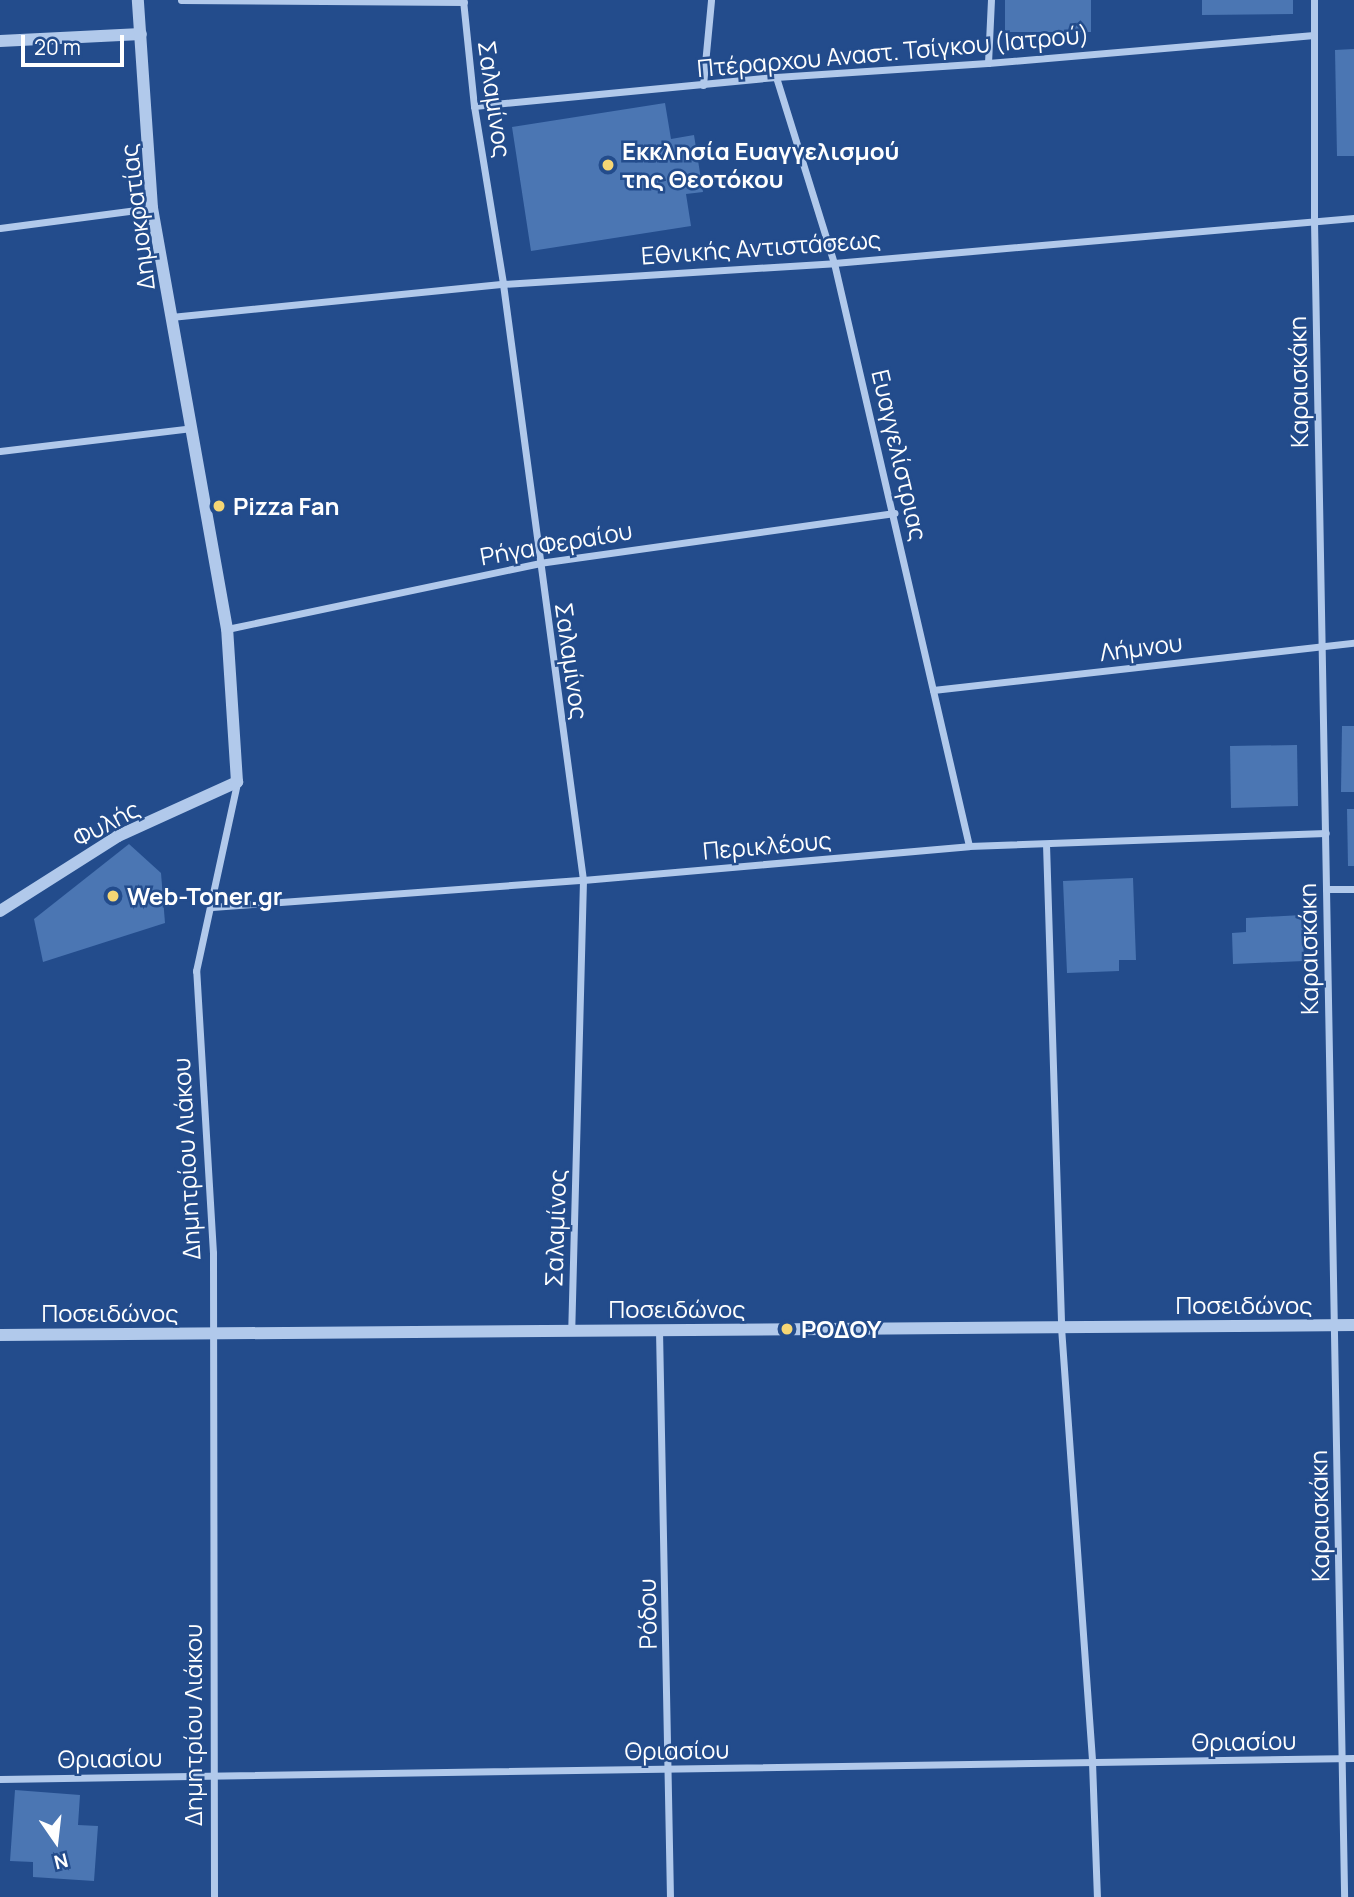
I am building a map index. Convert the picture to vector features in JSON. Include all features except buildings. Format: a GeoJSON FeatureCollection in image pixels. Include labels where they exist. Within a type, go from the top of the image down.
{"type":"FeatureCollection","features":[{"type":"Feature","properties":{"kind":"street","name":"Δημοκρατίας"},"geometry":{"type":"LineString","coordinates":[[138,0],[152,208],[170,317],[193,428]]}},
{"type":"Feature","properties":{"kind":"street"},"geometry":{"type":"LineString","coordinates":[[181,0],[463,1]]}},
{"type":"Feature","properties":{"kind":"street"},"geometry":{"type":"LineString","coordinates":[[704,85],[711,0]]}},
{"type":"Feature","properties":{"kind":"street"},"geometry":{"type":"LineString","coordinates":[[988,63],[992,0]]}},
{"type":"Feature","properties":{"kind":"street","name":"Καραισκάκη"},"geometry":{"type":"LineString","coordinates":[[1314,0],[1314,221],[1344,1897]]}},
{"type":"Feature","properties":{"kind":"street","name":"Σαλαμίνος"},"geometry":{"type":"LineString","coordinates":[[463,1],[474,106],[503,284],[583,880],[571,1331]]}},
{"type":"Feature","properties":{"kind":"street"},"geometry":{"type":"LineString","coordinates":[[0,41],[141,34]]}},
{"type":"Feature","properties":{"kind":"street","name":"Πτέραρχου Αναστ. Τσίγκου (Ιατρού)"},"geometry":{"type":"LineString","coordinates":[[474,106],[776,77],[988,63],[1314,35]]}},
{"type":"Feature","properties":{"kind":"street","name":"Ευαγγελίστριας"},"geometry":{"type":"LineString","coordinates":[[776,77],[835,263],[969,846]]}},
{"type":"Feature","properties":{"kind":"street"},"geometry":{"type":"LineString","coordinates":[[0,228],[152,208]]}},
{"type":"Feature","properties":{"kind":"street","name":"Εθνικής Αντιστάσεως"},"geometry":{"type":"LineString","coordinates":[[170,317],[503,284],[835,263],[1354,218]]}},
{"type":"Feature","properties":{"kind":"street"},"geometry":{"type":"LineString","coordinates":[[0,451],[193,428]]}},
{"type":"Feature","properties":{"kind":"street","name":"Δημητρίου Λιάκου"},"geometry":{"type":"LineString","coordinates":[[193,428],[227,629],[237,782],[212,908],[196,971],[209,1167],[213,1334],[214,1897]]}},
{"type":"Feature","properties":{"kind":"street","name":"Ρήγα Φεραίου"},"geometry":{"type":"LineString","coordinates":[[227,629],[539,563],[894,513]]}},
{"type":"Feature","properties":{"kind":"street","name":"Λήμνου"},"geometry":{"type":"LineString","coordinates":[[933,691],[1354,643]]}},
{"type":"Feature","properties":{"kind":"street","name":"Φυλής"},"geometry":{"type":"LineString","coordinates":[[0,911],[118,836],[237,782]]}},
{"type":"Feature","properties":{"kind":"street","name":"Περικλέους"},"geometry":{"type":"LineString","coordinates":[[212,908],[583,880],[969,846],[1326,833]]}},
{"type":"Feature","properties":{"kind":"street"},"geometry":{"type":"LineString","coordinates":[[1046,845],[1061,1327],[1092,1762],[1097,1897]]}},
{"type":"Feature","properties":{"kind":"street"},"geometry":{"type":"LineString","coordinates":[[1326,888],[1354,889]]}},
{"type":"Feature","properties":{"kind":"street","name":"Ποσειδώνος"},"geometry":{"type":"LineString","coordinates":[[0,1335],[1354,1325]]}},
{"type":"Feature","properties":{"kind":"street","name":"Ρόδου"},"geometry":{"type":"LineString","coordinates":[[659,1330],[670,1769],[670,1897]]}},
{"type":"Feature","properties":{"kind":"street","name":"Θριασίου"},"geometry":{"type":"LineString","coordinates":[[0,1779],[1354,1758]]}},
{"type":"Feature","properties":{"kind":"place","name":"Εκκλησία Ευαγγελισμού της Θεοτόκου"},"geometry":{"type":"Point","coordinates":[608,165]}},
{"type":"Feature","properties":{"kind":"place","name":"Pizza Fan"},"geometry":{"type":"Point","coordinates":[219,506]}},
{"type":"Feature","properties":{"kind":"place","name":"Web-Toner.gr"},"geometry":{"type":"Point","coordinates":[113,896]}},
{"type":"Feature","properties":{"kind":"place","name":"ΡΟΔΟΥ"},"geometry":{"type":"Point","coordinates":[787,1329]}}]}
